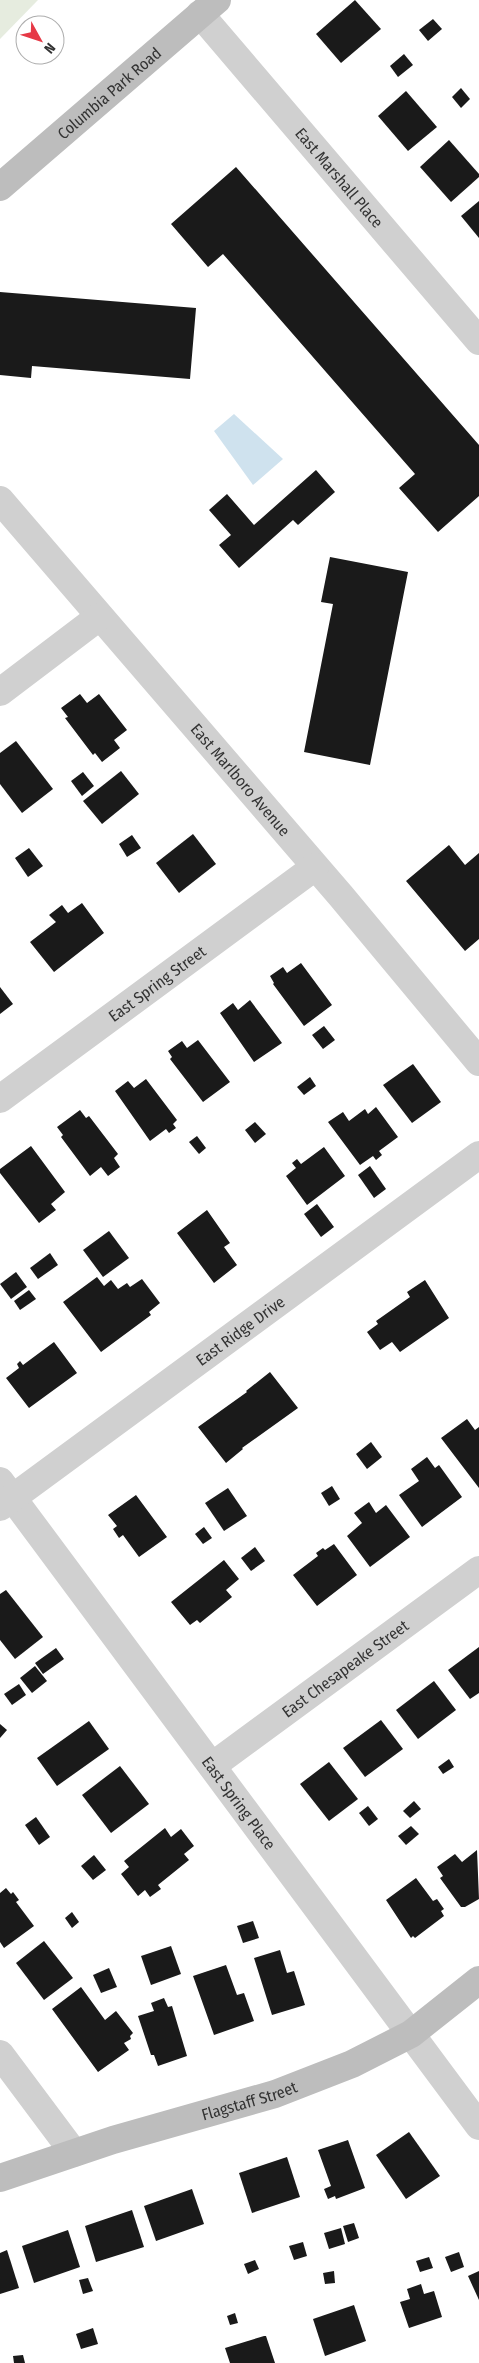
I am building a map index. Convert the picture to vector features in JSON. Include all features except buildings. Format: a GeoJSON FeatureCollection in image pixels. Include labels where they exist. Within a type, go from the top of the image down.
{"type":"FeatureCollection","features":[{"type":"Feature","properties":{"kind":"street","name":"Columbia Park Road"},"geometry":{"type":"LineString","coordinates":[[0,187],[209,7]]}},
{"type":"Feature","properties":{"kind":"street","name":"East Marshall Place"},"geometry":{"type":"LineString","coordinates":[[209,7],[479,341]]}},
{"type":"Feature","properties":{"kind":"street","name":"East Marlboro Avenue"},"geometry":{"type":"LineString","coordinates":[[0,500],[315,867],[479,1062]]}},
{"type":"Feature","properties":{"kind":"street"},"geometry":{"type":"LineString","coordinates":[[0,692],[99,617]]}},
{"type":"Feature","properties":{"kind":"street","name":"East Spring Street"},"geometry":{"type":"LineString","coordinates":[[0,1099],[315,867]]}},
{"type":"Feature","properties":{"kind":"street","name":"East Ridge Drive"},"geometry":{"type":"LineString","coordinates":[[4,1495],[479,1156]]}},
{"type":"Feature","properties":{"kind":"street","name":"East Spring Place"},"geometry":{"type":"LineString","coordinates":[[4,1495],[212,1766],[479,2126]]}},
{"type":"Feature","properties":{"kind":"street","name":"East Chesapeake Street"},"geometry":{"type":"LineString","coordinates":[[212,1766],[479,1570]]}},
{"type":"Feature","properties":{"kind":"street","name":"Flagstaff Street"},"geometry":{"type":"LineString","coordinates":[[0,2178],[113,2140],[275,2094],[352,2064],[411,2034],[479,1980]]}},
{"type":"Feature","properties":{"kind":"street"},"geometry":{"type":"LineString","coordinates":[[0,2054],[74,2153]]}},
{"type":"Feature","properties":{"kind":"shaded area"},"geometry":{"type":"Polygon","coordinates":[[[0,0],[38,0],[23,15],[15,15],[15,24],[0,39],[0,0]]]}},
{"type":"Feature","properties":{"kind":"water"},"geometry":{"type":"Polygon","coordinates":[[[234,414],[283,459],[253,485],[214,431],[234,414]]]}}]}
